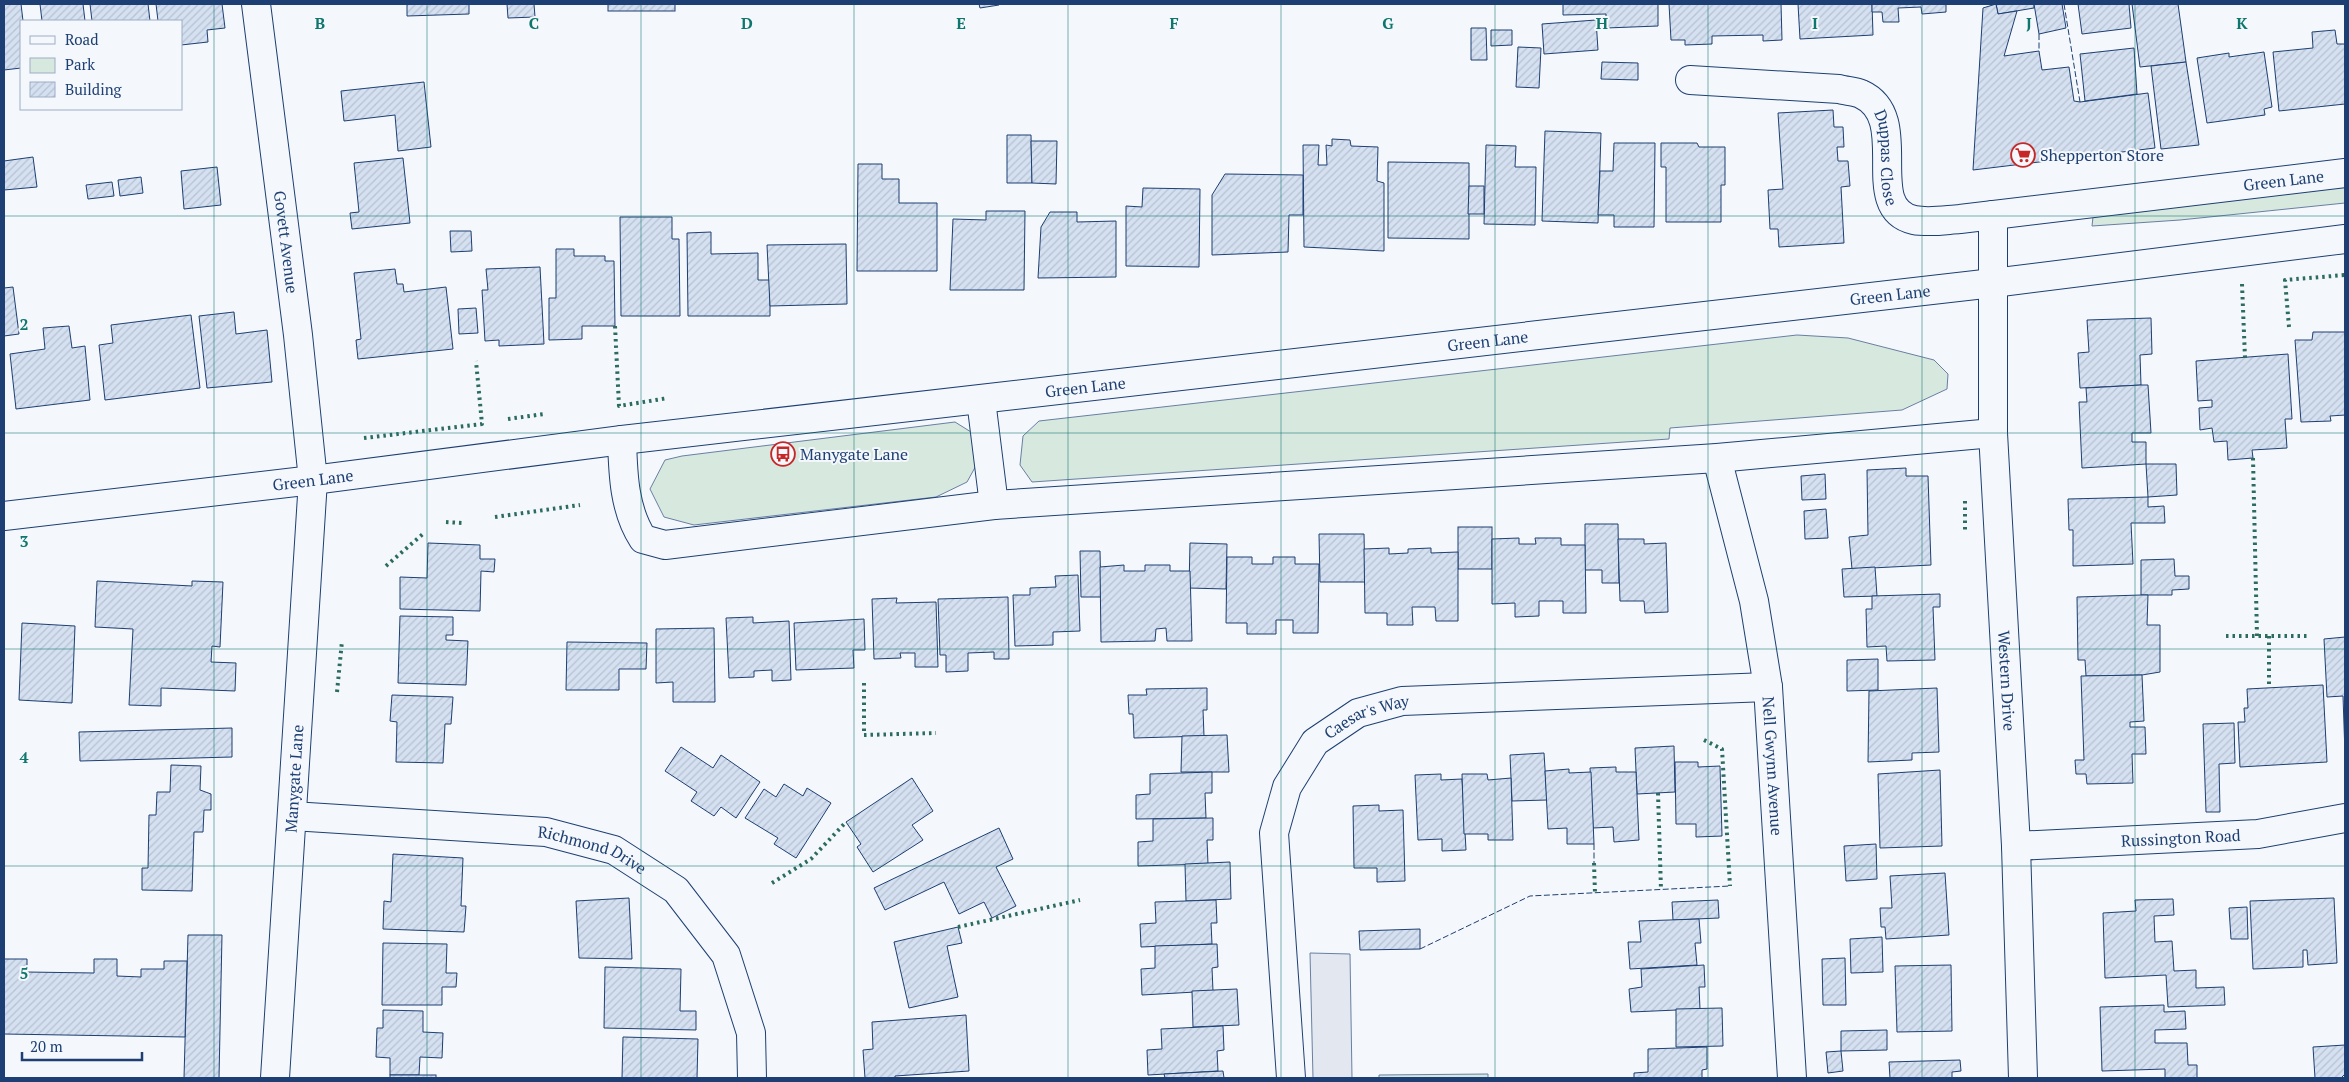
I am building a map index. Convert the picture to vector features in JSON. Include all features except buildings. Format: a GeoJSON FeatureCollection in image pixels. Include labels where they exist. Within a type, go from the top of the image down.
{"type":"FeatureCollection","features":[{"type":"Feature","properties":{"kind":"street","name":"Govett Avenue"},"geometry":{"type":"LineString","coordinates":[[256,4],[298,335],[313,480]]}},
{"type":"Feature","properties":{"kind":"street","name":"Duppas Close"},"geometry":{"type":"LineString","coordinates":[[1690,80],[1838,89],[1861,94],[1876,106],[1886,125],[1887,186],[1890,199],[1900,213],[1913,220],[1928,221],[1994,215]]}},
{"type":"Feature","properties":{"kind":"street","name":"Green Lane"},"geometry":{"type":"LineString","coordinates":[[1994,215],[2345,173]]}},
{"type":"Feature","properties":{"kind":"street"},"geometry":{"type":"LineString","coordinates":[[1993,283],[1994,215]]}},
{"type":"Feature","properties":{"kind":"street","name":"Green Lane"},"geometry":{"type":"LineString","coordinates":[[4,516],[313,480],[622,440],[1993,283],[2345,239]]}},
{"type":"Feature","properties":{"kind":"street","name":"Western Drive"},"geometry":{"type":"LineString","coordinates":[[1993,283],[1994,433],[2016,846],[2024,1078]]}},
{"type":"Feature","properties":{"kind":"street"},"geometry":{"type":"LineString","coordinates":[[981,400],[994,504]]}},
{"type":"Feature","properties":{"kind":"street"},"geometry":{"type":"LineString","coordinates":[[622,440],[625,485],[634,524],[643,539],[665,545],[994,504],[1716,458],[1994,433]]}},
{"type":"Feature","properties":{"kind":"street","name":"Nell Gwynn Avenue"},"geometry":{"type":"LineString","coordinates":[[1716,458],[1754,601],[1768,687],[1792,1078]]}},
{"type":"Feature","properties":{"kind":"street","name":"Manygate Lane"},"geometry":{"type":"LineString","coordinates":[[275,1078],[313,480]]}},
{"type":"Feature","properties":{"kind":"street","name":"Caesar's Way"},"geometry":{"type":"LineString","coordinates":[[1291,1078],[1274,833],[1287,787],[1315,742],[1358,713],[1402,701],[1768,687]]}},
{"type":"Feature","properties":{"kind":"street","name":"Richmond Drive"},"geometry":{"type":"LineString","coordinates":[[292,816],[546,832],[614,850],[676,890],[726,955],[751,1033],[752,1078]]}},
{"type":"Feature","properties":{"kind":"street","name":"Russington Road"},"geometry":{"type":"LineString","coordinates":[[2016,846],[2258,834],[2345,818]]}},
{"type":"Feature","properties":{"kind":"green space"},"geometry":{"type":"Polygon","coordinates":[[[2345,187],[2345,203],[2180,220],[2092,226],[2093,217],[2345,187]]]}},
{"type":"Feature","properties":{"kind":"green space"},"geometry":{"type":"Polygon","coordinates":[[[1797,335],[1848,338],[1934,360],[1948,374],[1947,389],[1902,410],[1670,428],[1669,439],[1032,482],[1020,465],[1023,436],[1039,421],[1797,335]]]}},
{"type":"Feature","properties":{"kind":"green space"},"geometry":{"type":"Polygon","coordinates":[[[955,422],[971,432],[978,462],[967,482],[936,497],[694,525],[664,517],[650,489],[665,460],[682,456],[955,422]]]}},
{"type":"Feature","properties":{"kind":"green space"},"geometry":{"type":"Polygon","coordinates":[[[1488,1074],[1488,1078],[1379,1078],[1379,1075],[1488,1074]]]}},
{"type":"Feature","properties":{"kind":"shaded area"},"geometry":{"type":"Polygon","coordinates":[[[1310,953],[1350,954],[1352,1078],[1313,1078],[1310,953]]]}},
{"type":"Feature","properties":{"kind":"hedge"},"geometry":{"type":"LineString","coordinates":[[2289,327],[2285,280],[2345,275]]}},
{"type":"Feature","properties":{"kind":"hedge"},"geometry":{"type":"LineString","coordinates":[[2242,284],[2245,358]]}},
{"type":"Feature","properties":{"kind":"hedge"},"geometry":{"type":"LineString","coordinates":[[615,326],[619,406],[668,398]]}},
{"type":"Feature","properties":{"kind":"hedge"},"geometry":{"type":"LineString","coordinates":[[364,438],[482,424],[476,361]]}},
{"type":"Feature","properties":{"kind":"hedge"},"geometry":{"type":"LineString","coordinates":[[508,419],[544,414]]}},
{"type":"Feature","properties":{"kind":"hedge"},"geometry":{"type":"LineString","coordinates":[[2253,458],[2257,636]]}},
{"type":"Feature","properties":{"kind":"hedge"},"geometry":{"type":"LineString","coordinates":[[1965,501],[1965,533]]}},
{"type":"Feature","properties":{"kind":"hedge"},"geometry":{"type":"LineString","coordinates":[[495,517],[580,505]]}},
{"type":"Feature","properties":{"kind":"hedge"},"geometry":{"type":"LineString","coordinates":[[446,522],[462,523]]}},
{"type":"Feature","properties":{"kind":"hedge"},"geometry":{"type":"LineString","coordinates":[[386,566],[424,533]]}},
{"type":"Feature","properties":{"kind":"hedge"},"geometry":{"type":"LineString","coordinates":[[2226,636],[2309,636]]}},
{"type":"Feature","properties":{"kind":"hedge"},"geometry":{"type":"LineString","coordinates":[[2269,636],[2269,688]]}},
{"type":"Feature","properties":{"kind":"hedge"},"geometry":{"type":"LineString","coordinates":[[337,692],[342,641]]}},
{"type":"Feature","properties":{"kind":"hedge"},"geometry":{"type":"LineString","coordinates":[[864,683],[864,735],[936,733]]}},
{"type":"Feature","properties":{"kind":"hedge"},"geometry":{"type":"LineString","coordinates":[[1704,740],[1722,749],[1730,886]]}},
{"type":"Feature","properties":{"kind":"hedge"},"geometry":{"type":"LineString","coordinates":[[1658,793],[1661,890]]}},
{"type":"Feature","properties":{"kind":"hedge"},"geometry":{"type":"LineString","coordinates":[[772,883],[811,859],[846,822]]}},
{"type":"Feature","properties":{"kind":"hedge"},"geometry":{"type":"LineString","coordinates":[[1594,863],[1595,893]]}},
{"type":"Feature","properties":{"kind":"hedge"},"geometry":{"type":"LineString","coordinates":[[958,927],[1080,900]]}},
{"type":"Feature","properties":{"kind":"fence"},"geometry":{"type":"LineString","coordinates":[[2064,4],[2080,102]]}},
{"type":"Feature","properties":{"kind":"fence"},"geometry":{"type":"LineString","coordinates":[[2039,34],[2039,51]]}},
{"type":"Feature","properties":{"kind":"fence"},"geometry":{"type":"LineString","coordinates":[[1594,844],[1594,863]]}},
{"type":"Feature","properties":{"kind":"fence"},"geometry":{"type":"LineString","coordinates":[[1420,949],[1530,896],[1730,886]]}},
{"type":"Feature","properties":{"kind":"place","name":"Shepperton Store"},"geometry":{"type":"Point","coordinates":[2023,155]}},
{"type":"Feature","properties":{"kind":"place","name":"Manygate Lane"},"geometry":{"type":"Point","coordinates":[783,454]}}]}
